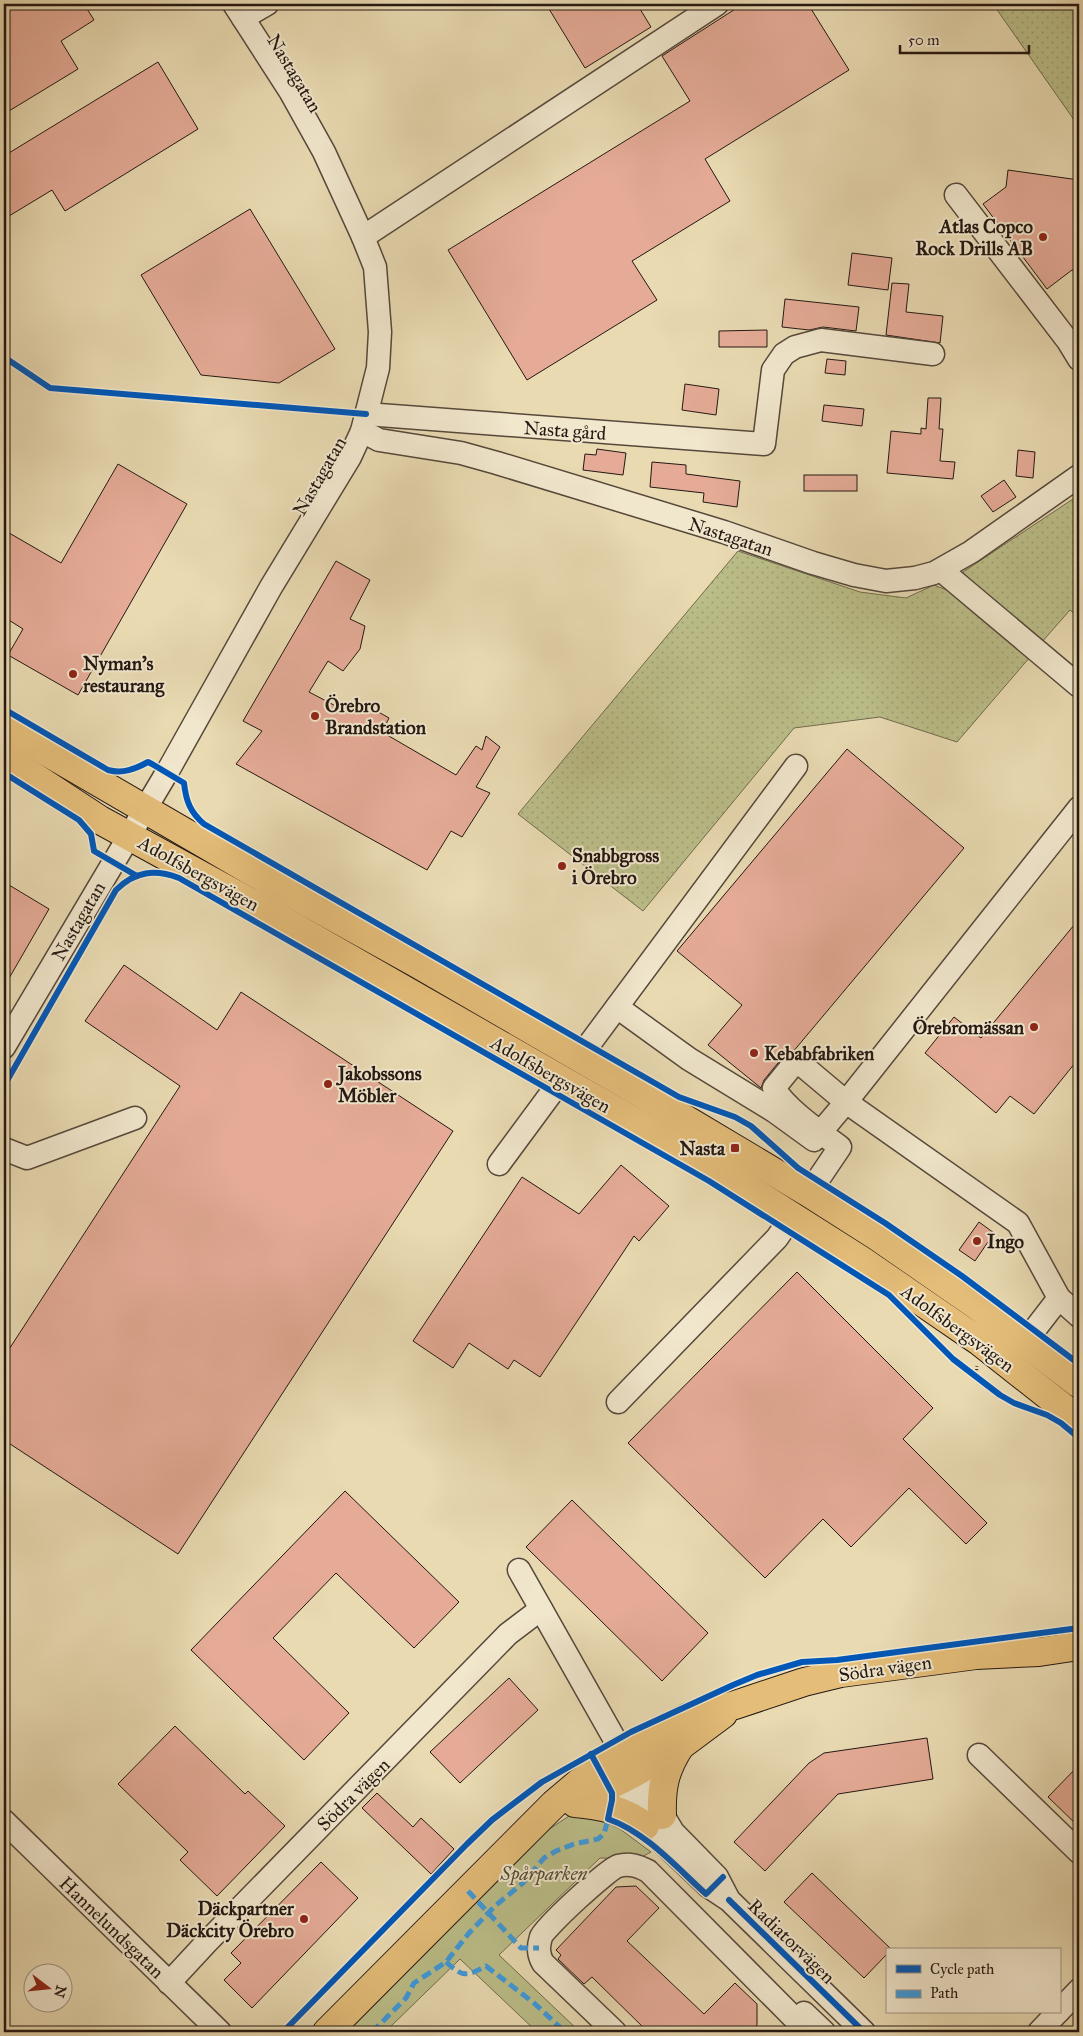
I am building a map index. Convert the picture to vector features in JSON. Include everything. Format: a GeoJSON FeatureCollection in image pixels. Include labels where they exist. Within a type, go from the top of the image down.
{"type":"FeatureCollection","features":[{"type":"Feature","properties":{"kind":"main road","name":"Adolfsbergsvägen"},"geometry":{"type":"LineString","coordinates":[[4,727],[809,1192],[976,1305],[1079,1384]]}},
{"type":"Feature","properties":{"kind":"main road","name":"Adolfsbergsvägen"},"geometry":{"type":"LineString","coordinates":[[4,757],[100,820],[270,913],[714,1167],[884,1276],[1008,1363],[1079,1420]]}},
{"type":"Feature","properties":{"kind":"main road"},"geometry":{"type":"LineString","coordinates":[[561,1080],[579,1058]]}},
{"type":"Feature","properties":{"kind":"main road"},"geometry":{"type":"LineString","coordinates":[[792,1216],[809,1192]]}},
{"type":"Feature","properties":{"kind":"main road"},"geometry":{"type":"LineString","coordinates":[[1008,1363],[1025,1342]]}},
{"type":"Feature","properties":{"kind":"main road","name":"Södra vägen"},"geometry":{"type":"LineString","coordinates":[[1039,1652],[1079,1646]]}},
{"type":"Feature","properties":{"kind":"main road","name":"Södra vägen"},"geometry":{"type":"LineString","coordinates":[[529,1830],[575,1803],[628,1764],[656,1734],[689,1717],[735,1706],[804,1682],[841,1673],[976,1655],[1039,1652],[1079,1654]]}},
{"type":"Feature","properties":{"kind":"main road","name":"Södra vägen"},"geometry":{"type":"LineString","coordinates":[[327,2032],[554,1804],[574,1788],[628,1764],[680,1746],[735,1706]]}},
{"type":"Feature","properties":{"kind":"main road"},"geometry":{"type":"LineString","coordinates":[[575,1803],[622,1811],[653,1820],[664,1778],[680,1746]]}},
{"type":"Feature","properties":{"kind":"street"},"geometry":{"type":"LineString","coordinates":[[239,11],[267,4]]}},
{"type":"Feature","properties":{"kind":"street"},"geometry":{"type":"LineString","coordinates":[[363,237],[718,4]]}},
{"type":"Feature","properties":{"kind":"street","name":"Nastagatan"},"geometry":{"type":"LineString","coordinates":[[4,1047],[145,810],[271,587],[350,456],[364,422],[378,368],[380,332],[375,268],[363,237],[324,152],[290,92],[239,11]]}},
{"type":"Feature","properties":{"kind":"street"},"geometry":{"type":"LineString","coordinates":[[956,194],[1077,350]]}},
{"type":"Feature","properties":{"kind":"street","name":"Nasta gård"},"geometry":{"type":"LineString","coordinates":[[364,422],[764,444],[773,370],[784,354],[795,347],[807,342],[820,340],[933,354]]}},
{"type":"Feature","properties":{"kind":"street","name":"Nastagatan"},"geometry":{"type":"LineString","coordinates":[[364,422],[379,440],[460,453],[497,463],[724,532],[854,575],[886,580],[915,578],[934,574],[971,552],[1079,476]]}},
{"type":"Feature","properties":{"kind":"street"},"geometry":{"type":"LineString","coordinates":[[941,570],[1079,686]]}},
{"type":"Feature","properties":{"kind":"street"},"geometry":{"type":"LineString","coordinates":[[579,1058],[796,766]]}},
{"type":"Feature","properties":{"kind":"street"},"geometry":{"type":"LineString","coordinates":[[617,1007],[689,1059],[774,1111],[814,1140],[1079,808]]}},
{"type":"Feature","properties":{"kind":"street"},"geometry":{"type":"LineString","coordinates":[[809,1192],[840,1147],[778,1096],[774,1088],[792,1066],[802,1065],[846,1102],[1018,1223],[1059,1298],[1079,1316]]}},
{"type":"Feature","properties":{"kind":"street"},"geometry":{"type":"LineString","coordinates":[[499,1164],[561,1080]]}},
{"type":"Feature","properties":{"kind":"street"},"geometry":{"type":"LineString","coordinates":[[4,1149],[27,1158],[135,1118]]}},
{"type":"Feature","properties":{"kind":"street"},"geometry":{"type":"LineString","coordinates":[[618,1402],[777,1238],[792,1216]]}},
{"type":"Feature","properties":{"kind":"street"},"geometry":{"type":"LineString","coordinates":[[1025,1342],[1059,1298]]}},
{"type":"Feature","properties":{"kind":"street"},"geometry":{"type":"LineString","coordinates":[[519,1570],[628,1764]]}},
{"type":"Feature","properties":{"kind":"street","name":"Södra vägen"},"geometry":{"type":"LineString","coordinates":[[169,1983],[508,1634],[541,1610]]}},
{"type":"Feature","properties":{"kind":"street"},"geometry":{"type":"LineString","coordinates":[[979,1755],[1079,1852]]}},
{"type":"Feature","properties":{"kind":"street","name":"Radiatorvägen"},"geometry":{"type":"LineString","coordinates":[[628,1764],[629,1794],[636,1810],[653,1820],[708,1886],[729,1900],[864,2032]]}},
{"type":"Feature","properties":{"kind":"street","name":"Hannelundsgatan"},"geometry":{"type":"LineString","coordinates":[[4,1821],[220,2032]]}},
{"type":"Feature","properties":{"kind":"street"},"geometry":{"type":"LineString","coordinates":[[615,2032],[538,1956],[544,1932],[610,1869],[626,1864],[637,1865],[648,1871],[796,2022],[824,2032]]}},
{"type":"Feature","properties":{"kind":"street"},"geometry":{"type":"LineString","coordinates":[[1060,2011],[1079,1990]]}},
{"type":"Feature","properties":{"kind":"street"},"geometry":{"type":"LineString","coordinates":[[796,2022],[823,1992]]}},
{"type":"Feature","properties":{"kind":"street"},"geometry":{"type":"LineString","coordinates":[[1039,2032],[1057,2014]]}},
{"type":"Feature","properties":{"kind":"green space"},"geometry":{"type":"Polygon","coordinates":[[[993,4],[1079,4],[1079,127],[993,4]]]}},
{"type":"Feature","properties":{"kind":"green space"},"geometry":{"type":"Polygon","coordinates":[[[1079,495],[1079,618],[1070,610],[1041,643],[969,584],[963,572],[1079,495]]]}},
{"type":"Feature","properties":{"kind":"green space"},"geometry":{"type":"Polygon","coordinates":[[[738,551],[860,592],[906,598],[934,585],[952,592],[1030,657],[957,742],[880,717],[794,728],[643,911],[518,814],[738,551]]]}},
{"type":"Feature","properties":{"kind":"green space","name":"Spårparken"},"geometry":{"type":"Polygon","coordinates":[[[589,1814],[620,1829],[651,1852],[638,1859],[600,1858],[499,1955],[580,2032],[537,2032],[460,1959],[385,2032],[346,2032],[548,1830],[569,1816],[589,1814]]]}},
{"type":"Feature","properties":{"kind":"building"},"geometry":{"type":"Polygon","coordinates":[[[4,4],[84,4],[94,20],[61,41],[78,69],[4,114],[4,4]]]}},
{"type":"Feature","properties":{"kind":"building"},"geometry":{"type":"Polygon","coordinates":[[[546,4],[637,4],[651,27],[585,68],[546,4]]]}},
{"type":"Feature","properties":{"kind":"building"},"geometry":{"type":"Polygon","coordinates":[[[743,4],[808,4],[849,70],[705,159],[730,201],[632,261],[657,300],[527,380],[448,250],[690,101],[662,56],[743,4]]]}},
{"type":"Feature","properties":{"kind":"building"},"geometry":{"type":"Polygon","coordinates":[[[158,62],[198,129],[65,211],[52,190],[4,219],[4,156],[158,62]]]}},
{"type":"Feature","properties":{"kind":"building","name":"Atlas Copco Rock Drills AB"},"geometry":{"type":"Polygon","coordinates":[[[1008,170],[1079,180],[1079,271],[1072,270],[1047,289],[983,204],[1006,187],[1008,170]]]}},
{"type":"Feature","properties":{"kind":"building"},"geometry":{"type":"Polygon","coordinates":[[[250,209],[335,349],[279,383],[201,375],[141,275],[250,209]]]}},
{"type":"Feature","properties":{"kind":"building"},"geometry":{"type":"Polygon","coordinates":[[[852,253],[892,258],[888,290],[848,285],[852,253]]]}},
{"type":"Feature","properties":{"kind":"building"},"geometry":{"type":"Polygon","coordinates":[[[892,283],[909,284],[906,312],[943,316],[940,343],[886,335],[892,283]]]}},
{"type":"Feature","properties":{"kind":"building"},"geometry":{"type":"Polygon","coordinates":[[[785,299],[859,307],[856,331],[823,327],[809,330],[782,327],[785,299]]]}},
{"type":"Feature","properties":{"kind":"building"},"geometry":{"type":"Polygon","coordinates":[[[767,330],[767,347],[719,347],[719,331],[767,330]]]}},
{"type":"Feature","properties":{"kind":"building"},"geometry":{"type":"Polygon","coordinates":[[[827,359],[846,361],[845,375],[825,373],[827,359]]]}},
{"type":"Feature","properties":{"kind":"building"},"geometry":{"type":"Polygon","coordinates":[[[685,384],[719,389],[716,415],[682,410],[685,384]]]}},
{"type":"Feature","properties":{"kind":"building"},"geometry":{"type":"Polygon","coordinates":[[[928,398],[941,398],[939,429],[943,429],[940,461],[955,462],[953,479],[887,473],[891,431],[921,434],[921,428],[926,429],[928,398]]]}},
{"type":"Feature","properties":{"kind":"building"},"geometry":{"type":"Polygon","coordinates":[[[824,405],[864,409],[862,426],[822,421],[824,405]]]}},
{"type":"Feature","properties":{"kind":"building"},"geometry":{"type":"Polygon","coordinates":[[[597,449],[626,453],[623,475],[583,470],[585,454],[596,455],[597,449]]]}},
{"type":"Feature","properties":{"kind":"building"},"geometry":{"type":"Polygon","coordinates":[[[1018,450],[1035,452],[1033,478],[1016,476],[1018,450]]]}},
{"type":"Feature","properties":{"kind":"building"},"geometry":{"type":"Polygon","coordinates":[[[652,462],[686,465],[686,474],[740,481],[737,507],[703,502],[704,493],[650,487],[652,462]]]}},
{"type":"Feature","properties":{"kind":"building"},"geometry":{"type":"Polygon","coordinates":[[[118,464],[187,504],[78,695],[8,655],[23,629],[4,617],[4,530],[61,563],[118,464]]]}},
{"type":"Feature","properties":{"kind":"building"},"geometry":{"type":"Polygon","coordinates":[[[804,475],[857,475],[857,491],[804,491],[804,475]]]}},
{"type":"Feature","properties":{"kind":"building"},"geometry":{"type":"Polygon","coordinates":[[[1004,480],[1016,497],[993,512],[981,496],[1004,480]]]}},
{"type":"Feature","properties":{"kind":"building","name":"Örebro Brandstation"},"geometry":{"type":"Polygon","coordinates":[[[336,561],[370,580],[350,619],[365,626],[360,649],[343,671],[328,661],[309,692],[351,714],[359,701],[389,718],[382,732],[456,775],[476,746],[482,750],[486,736],[500,747],[476,787],[490,793],[462,837],[451,831],[427,870],[236,764],[262,731],[243,721],[336,561]]]}},
{"type":"Feature","properties":{"kind":"building"},"geometry":{"type":"Polygon","coordinates":[[[847,749],[964,848],[792,1053],[782,1058],[764,1080],[761,1088],[708,1045],[742,1005],[677,951],[847,749]]]}},
{"type":"Feature","properties":{"kind":"building"},"geometry":{"type":"Polygon","coordinates":[[[4,882],[49,909],[4,987],[4,882]]]}},
{"type":"Feature","properties":{"kind":"building","name":"Örebromässan"},"geometry":{"type":"Polygon","coordinates":[[[1079,919],[1079,1058],[1034,1114],[1010,1096],[996,1113],[925,1053],[954,1017],[981,1038],[1079,919]]]}},
{"type":"Feature","properties":{"kind":"building"},"geometry":{"type":"Polygon","coordinates":[[[124,965],[217,1030],[241,992],[453,1131],[178,1554],[4,1440],[4,1357],[180,1086],[85,1021],[124,965]]]}},
{"type":"Feature","properties":{"kind":"building"},"geometry":{"type":"Polygon","coordinates":[[[621,1165],[669,1206],[639,1241],[634,1236],[540,1377],[514,1360],[508,1369],[469,1343],[453,1368],[413,1341],[522,1177],[579,1214],[621,1165]]]}},
{"type":"Feature","properties":{"kind":"building","name":"Ingo"},"geometry":{"type":"Polygon","coordinates":[[[979,1222],[994,1233],[975,1261],[959,1250],[979,1222]]]}},
{"type":"Feature","properties":{"kind":"building"},"geometry":{"type":"Polygon","coordinates":[[[797,1272],[933,1408],[903,1439],[987,1523],[966,1544],[909,1488],[851,1547],[823,1519],[765,1578],[628,1443],[797,1272]]]}},
{"type":"Feature","properties":{"kind":"building"},"geometry":{"type":"Polygon","coordinates":[[[345,1491],[459,1602],[414,1648],[336,1573],[273,1638],[349,1713],[304,1760],[191,1650],[345,1491]]]}},
{"type":"Feature","properties":{"kind":"building"},"geometry":{"type":"Polygon","coordinates":[[[572,1500],[708,1633],[662,1681],[526,1547],[572,1500]]]}},
{"type":"Feature","properties":{"kind":"building"},"geometry":{"type":"Polygon","coordinates":[[[509,1678],[538,1710],[460,1783],[430,1752],[509,1678]]]}},
{"type":"Feature","properties":{"kind":"building"},"geometry":{"type":"Polygon","coordinates":[[[175,1726],[245,1794],[248,1791],[285,1826],[217,1896],[180,1860],[188,1852],[118,1784],[175,1726]]]}},
{"type":"Feature","properties":{"kind":"building"},"geometry":{"type":"Polygon","coordinates":[[[927,1738],[933,1779],[838,1794],[765,1871],[734,1842],[809,1763],[824,1753],[927,1738]]]}},
{"type":"Feature","properties":{"kind":"building"},"geometry":{"type":"Polygon","coordinates":[[[1079,1765],[1079,1827],[1048,1797],[1079,1765]]]}},
{"type":"Feature","properties":{"kind":"building"},"geometry":{"type":"Polygon","coordinates":[[[377,1793],[413,1827],[421,1818],[454,1849],[431,1874],[362,1808],[377,1793]]]}},
{"type":"Feature","properties":{"kind":"building"},"geometry":{"type":"Polygon","coordinates":[[[321,1862],[358,1898],[252,2008],[224,1980],[241,1963],[231,1953],[321,1862]]]}},
{"type":"Feature","properties":{"kind":"building"},"geometry":{"type":"Polygon","coordinates":[[[812,1873],[890,1948],[886,1948],[886,1955],[864,1978],[784,1902],[812,1873]]]}},
{"type":"Feature","properties":{"kind":"building"},"geometry":{"type":"Polygon","coordinates":[[[636,1886],[659,1908],[627,1941],[704,2014],[735,1983],[757,2004],[757,2025],[750,2032],[648,2032],[592,1977],[584,1984],[558,1959],[561,1955],[556,1950],[616,1887],[636,1886]]]}},
{"type":"Feature","properties":{"kind":"marked path"},"geometry":{"type":"LineString","coordinates":[[372,2032],[406,1998],[414,1983],[446,1962],[469,1933],[495,1906],[523,1883],[544,1858],[574,1844],[598,1839],[604,1834],[608,1819]]}},
{"type":"Feature","properties":{"kind":"marked path"},"geometry":{"type":"LineString","coordinates":[[468,1891],[521,1948],[539,1948]]}},
{"type":"Feature","properties":{"kind":"marked path"},"geometry":{"type":"LineString","coordinates":[[446,1962],[465,1974],[486,1966],[534,2003],[565,2032]]}},
{"type":"Feature","properties":{"kind":"cycle path"},"geometry":{"type":"LineString","coordinates":[[4,357],[50,388],[366,414]]}},
{"type":"Feature","properties":{"kind":"cycle path"},"geometry":{"type":"LineString","coordinates":[[4,709],[108,770],[124,771],[134,769],[148,762],[152,764],[184,783],[190,806],[195,815],[204,824],[679,1097],[735,1117],[751,1126],[798,1168],[885,1223],[962,1276],[1079,1364]]}},
{"type":"Feature","properties":{"kind":"cycle path"},"geometry":{"type":"LineString","coordinates":[[4,773],[79,820],[91,834],[94,851],[137,876]]}},
{"type":"Feature","properties":{"kind":"cycle path"},"geometry":{"type":"LineString","coordinates":[[4,1086],[116,890],[138,875],[154,873],[170,875],[179,878],[709,1181],[889,1295],[953,1359],[1000,1395],[1014,1403],[1047,1415],[1061,1423],[1079,1438]]}},
{"type":"Feature","properties":{"kind":"cycle path"},"geometry":{"type":"LineString","coordinates":[[283,2032],[492,1820],[542,1782],[631,1732],[757,1675],[802,1662],[837,1660],[1079,1628]]}},
{"type":"Feature","properties":{"kind":"cycle path"},"geometry":{"type":"LineString","coordinates":[[591,1754],[612,1793],[608,1819],[622,1825],[648,1842],[706,1894],[723,1877]]}},
{"type":"Feature","properties":{"kind":"cycle path"},"geometry":{"type":"LineString","coordinates":[[729,1900],[864,2032]]}},
{"type":"Feature","properties":{"kind":"place","name":"Atlas Copco Rock Drills AB"},"geometry":{"type":"Point","coordinates":[1043,237]}},
{"type":"Feature","properties":{"kind":"place","name":"Nyman's restaurang"},"geometry":{"type":"Point","coordinates":[73,674]}},
{"type":"Feature","properties":{"kind":"place","name":"Örebro Brandstation"},"geometry":{"type":"Point","coordinates":[315,716]}},
{"type":"Feature","properties":{"kind":"place","name":"Snabbgross i Örebro"},"geometry":{"type":"Point","coordinates":[562,866]}},
{"type":"Feature","properties":{"kind":"place","name":"Örebromässan"},"geometry":{"type":"Point","coordinates":[1034,1027]}},
{"type":"Feature","properties":{"kind":"place","name":"Kebabfabriken"},"geometry":{"type":"Point","coordinates":[754,1053]}},
{"type":"Feature","properties":{"kind":"place","name":"Jakobssons Möbler"},"geometry":{"type":"Point","coordinates":[328,1084]}},
{"type":"Feature","properties":{"kind":"place","name":"Nasta"},"geometry":{"type":"Point","coordinates":[735,1148]}},
{"type":"Feature","properties":{"kind":"place","name":"Ingo"},"geometry":{"type":"Point","coordinates":[977,1241]}},
{"type":"Feature","properties":{"kind":"place","name":"Däckpartner Däckcity Örebro"},"geometry":{"type":"Point","coordinates":[304,1919]}}]}
